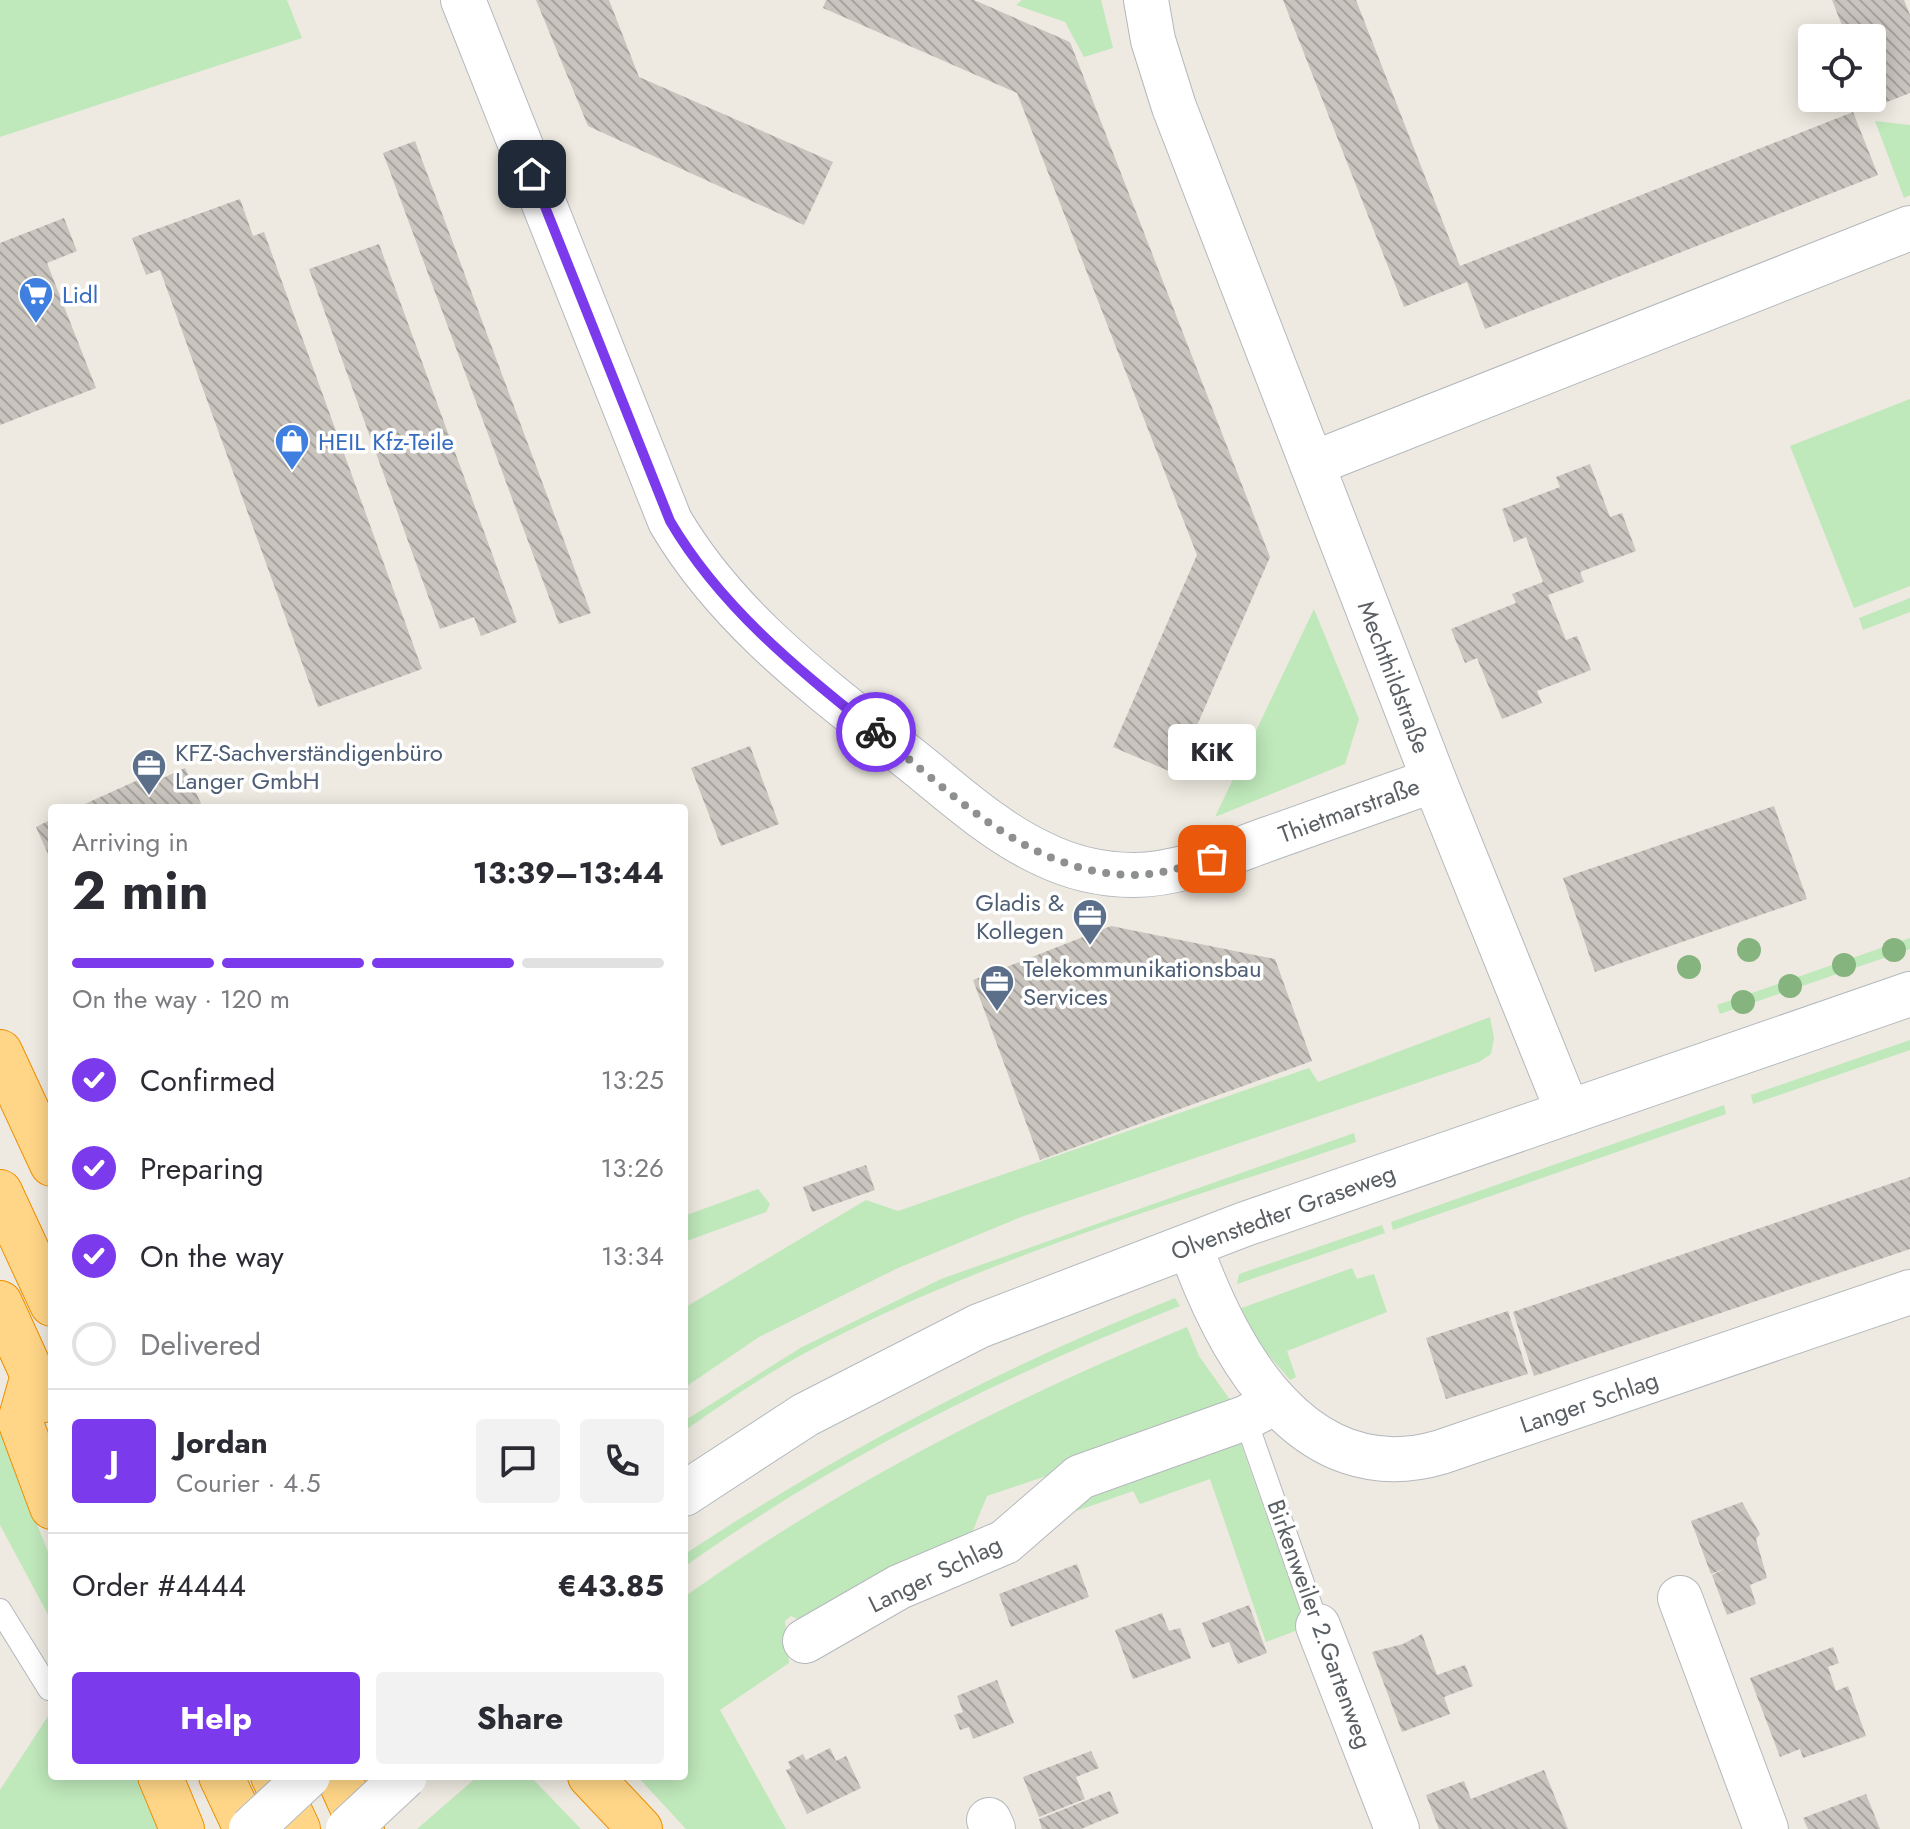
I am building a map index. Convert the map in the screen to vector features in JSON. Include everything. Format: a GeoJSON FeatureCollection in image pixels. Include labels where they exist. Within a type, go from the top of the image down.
{"type":"FeatureCollection","features":[{"type":"Feature","properties":{"kind":"highway"},"geometry":{"type":"LineString","coordinates":[[0,1052],[48,1155]]}},
{"type":"Feature","properties":{"kind":"highway"},"geometry":{"type":"LineString","coordinates":[[0,1192],[48,1295]]}},
{"type":"Feature","properties":{"kind":"highway"},"geometry":{"type":"LineString","coordinates":[[0,1303],[48,1407]]}},
{"type":"Feature","properties":{"kind":"highway"},"geometry":{"type":"LineString","coordinates":[[33,1375],[20,1421],[48,1496]]}},
{"type":"Feature","properties":{"kind":"highway"},"geometry":{"type":"LineString","coordinates":[[162,1780],[182,1829]]}},
{"type":"Feature","properties":{"kind":"highway"},"geometry":{"type":"LineString","coordinates":[[223,1780],[249,1829]]}},
{"type":"Feature","properties":{"kind":"highway"},"geometry":{"type":"LineString","coordinates":[[275,1780],[298,1829]]}},
{"type":"Feature","properties":{"kind":"highway"},"geometry":{"type":"LineString","coordinates":[[340,1780],[362,1829]]}},
{"type":"Feature","properties":{"kind":"highway"},"geometry":{"type":"LineString","coordinates":[[594,1780],[640,1829]]}},
{"type":"Feature","properties":{"kind":"street","name":"Thietmarstraße"},"geometry":{"type":"LineString","coordinates":[[463,0],[670,521],[715,587],[760,635],[850,711],[981,816],[1022,844],[1060,862],[1107,873],[1144,874],[1212,859],[1434,780]]}},
{"type":"Feature","properties":{"kind":"street","name":"Mechthildstraße"},"geometry":{"type":"LineString","coordinates":[[1146,0],[1153,40],[1174,107],[1434,780],[1568,1112]]}},
{"type":"Feature","properties":{"kind":"street"},"geometry":{"type":"LineString","coordinates":[[1312,464],[1910,228]]}},
{"type":"Feature","properties":{"kind":"street","name":"Olvenstedter Graseweg"},"geometry":{"type":"LineString","coordinates":[[688,1491],[805,1415],[936,1346],[1027,1307],[1568,1112],[1910,994]]}},
{"type":"Feature","properties":{"kind":"street","name":"Langer Schlag"},"geometry":{"type":"LineString","coordinates":[[1190,1246],[1211,1305],[1261,1410],[1350,1452],[1391,1460],[1418,1459],[1910,1292]]}},
{"type":"Feature","properties":{"kind":"street","name":"Langer Schlag"},"geometry":{"type":"LineString","coordinates":[[805,1641],[899,1587],[1005,1542],[1080,1477],[1261,1410]]}},
{"type":"Feature","properties":{"kind":"street"},"geometry":{"type":"LineString","coordinates":[[1680,1598],[1766,1829]]}},
{"type":"Feature","properties":{"kind":"street","name":"Birkenweiler 2.Gartenweg"},"geometry":{"type":"LineString","coordinates":[[1318,1626],[1397,1829]]}},
{"type":"Feature","properties":{"kind":"street"},"geometry":{"type":"LineString","coordinates":[[249,1829],[304,1780]]}},
{"type":"Feature","properties":{"kind":"street"},"geometry":{"type":"LineString","coordinates":[[348,1829],[401,1780]]}},
{"type":"Feature","properties":{"kind":"lane","name":"Birkenweiler 2.Gartenweg"},"geometry":{"type":"LineString","coordinates":[[1261,1410],[1318,1626]]}},
{"type":"Feature","properties":{"kind":"lane"},"geometry":{"type":"LineString","coordinates":[[0,1610],[48,1687]]}},
{"type":"Feature","properties":{"kind":"green space"},"geometry":{"type":"Polygon","coordinates":[[[0,0],[287,0],[302,38],[0,137],[0,0]]]}},
{"type":"Feature","properties":{"kind":"green space"},"geometry":{"type":"Polygon","coordinates":[[[1022,0],[1101,0],[1113,48],[1084,57],[1065,22],[1016,5],[1022,0]]]}},
{"type":"Feature","properties":{"kind":"green space"},"geometry":{"type":"Polygon","coordinates":[[[1875,121],[1910,125],[1910,195],[1904,198],[1875,121]]]}},
{"type":"Feature","properties":{"kind":"green space"},"geometry":{"type":"Polygon","coordinates":[[[1910,399],[1910,586],[1854,608],[1790,446],[1910,399]]]}},
{"type":"Feature","properties":{"kind":"green space"},"geometry":{"type":"Polygon","coordinates":[[[1910,598],[1910,612],[1863,630],[1859,618],[1910,598]]]}},
{"type":"Feature","properties":{"kind":"green space"},"geometry":{"type":"Polygon","coordinates":[[[1314,609],[1359,719],[1345,764],[1215,817],[1314,609]]]}},
{"type":"Feature","properties":{"kind":"green space"},"geometry":{"type":"Polygon","coordinates":[[[1910,938],[1910,949],[1720,1014],[1717,1005],[1910,938]]]}},
{"type":"Feature","properties":{"kind":"green space"},"geometry":{"type":"Polygon","coordinates":[[[1490,1017],[1494,1038],[1491,1054],[1479,1062],[1021,1217],[898,1268],[759,1337],[688,1385],[688,1306],[866,1200],[898,1211],[1309,1068],[1318,1082],[1490,1017]]]}},
{"type":"Feature","properties":{"kind":"green space"},"geometry":{"type":"Polygon","coordinates":[[[1910,1040],[1910,1050],[1753,1104],[1751,1095],[1910,1040]]]}},
{"type":"Feature","properties":{"kind":"green space"},"geometry":{"type":"Polygon","coordinates":[[[1724,1105],[1726,1114],[1393,1230],[1391,1222],[1724,1105]]]}},
{"type":"Feature","properties":{"kind":"green space"},"geometry":{"type":"Polygon","coordinates":[[[1354,1133],[1356,1142],[1077,1236],[940,1289],[791,1361],[688,1428],[688,1418],[802,1347],[941,1279],[1354,1133]]]}},
{"type":"Feature","properties":{"kind":"green space"},"geometry":{"type":"Polygon","coordinates":[[[758,1189],[770,1204],[766,1212],[688,1241],[688,1215],[758,1189]]]}},
{"type":"Feature","properties":{"kind":"green space"},"geometry":{"type":"Polygon","coordinates":[[[1382,1225],[1385,1233],[1237,1284],[1239,1274],[1382,1225]]]}},
{"type":"Feature","properties":{"kind":"green space"},"geometry":{"type":"Polygon","coordinates":[[[1352,1268],[1357,1279],[1374,1274],[1387,1312],[1287,1351],[1296,1377],[1290,1380],[1237,1318],[1236,1310],[1352,1268]]]}},
{"type":"Feature","properties":{"kind":"green space"},"geometry":{"type":"Polygon","coordinates":[[[1175,1298],[1180,1306],[986,1390],[924,1422],[801,1490],[688,1564],[688,1552],[691,1550],[867,1444],[987,1381],[1175,1298]]]}},
{"type":"Feature","properties":{"kind":"green space"},"geometry":{"type":"Polygon","coordinates":[[[1187,1327],[1199,1356],[1238,1411],[987,1496],[967,1545],[809,1624],[791,1616],[785,1621],[789,1663],[720,1710],[786,1829],[686,1829],[641,1780],[688,1780],[688,1594],[804,1518],[928,1447],[1187,1327]]]}},
{"type":"Feature","properties":{"kind":"green space"},"geometry":{"type":"Polygon","coordinates":[[[0,1431],[48,1552],[48,1615],[0,1525],[0,1431]]]}},
{"type":"Feature","properties":{"kind":"green space"},"geometry":{"type":"Polygon","coordinates":[[[1237,1433],[1306,1627],[1266,1642],[1210,1479],[1140,1504],[1133,1491],[1068,1514],[1082,1489],[1237,1433]]]}},
{"type":"Feature","properties":{"kind":"green space"},"geometry":{"type":"Polygon","coordinates":[[[48,1716],[48,1780],[139,1780],[158,1829],[0,1829],[0,1790],[48,1716]]]}},
{"type":"Feature","properties":{"kind":"green space"},"geometry":{"type":"Polygon","coordinates":[[[473,1780],[534,1780],[581,1829],[417,1829],[473,1780]]]}},
{"type":"Feature","properties":{"kind":"building"},"geometry":{"type":"Polygon","coordinates":[[[536,0],[609,0],[639,77],[833,162],[804,225],[588,126],[536,0]]]}},
{"type":"Feature","properties":{"kind":"building"},"geometry":{"type":"Polygon","coordinates":[[[826,0],[974,0],[1070,42],[1270,557],[1176,774],[1113,747],[1197,555],[1017,93],[823,8],[826,0]]]}},
{"type":"Feature","properties":{"kind":"building"},"geometry":{"type":"Polygon","coordinates":[[[1283,0],[1356,0],[1460,266],[1853,112],[1878,175],[1485,329],[1467,282],[1404,307],[1283,0]]]}},
{"type":"Feature","properties":{"kind":"building"},"geometry":{"type":"Polygon","coordinates":[[[1832,0],[1904,0],[1910,15],[1910,93],[1886,102],[1886,24],[1841,24],[1832,0]]]}},
{"type":"Feature","properties":{"kind":"building"},"geometry":{"type":"Polygon","coordinates":[[[415,141],[591,613],[559,624],[383,153],[415,141]]]}},
{"type":"Feature","properties":{"kind":"building","name":"HEIL Kfz-Teile"},"geometry":{"type":"Polygon","coordinates":[[[240,199],[253,236],[264,232],[422,669],[318,707],[160,270],[146,275],[132,238],[240,199]]]}},
{"type":"Feature","properties":{"kind":"building","name":"Lidl"},"geometry":{"type":"Polygon","coordinates":[[[64,218],[77,251],[47,263],[96,388],[0,425],[0,243],[64,218]]]}},
{"type":"Feature","properties":{"kind":"building"},"geometry":{"type":"Polygon","coordinates":[[[379,244],[517,622],[481,636],[474,617],[440,629],[309,269],[379,244]]]}},
{"type":"Feature","properties":{"kind":"building"},"geometry":{"type":"Polygon","coordinates":[[[1590,464],[1610,517],[1622,513],[1636,551],[1580,572],[1584,582],[1548,595],[1566,640],[1577,636],[1591,670],[1537,691],[1542,703],[1502,719],[1477,658],[1465,663],[1451,629],[1516,603],[1512,594],[1543,582],[1526,537],[1514,542],[1502,509],[1560,487],[1556,477],[1590,464]]]}},
{"type":"Feature","properties":{"kind":"building"},"geometry":{"type":"Polygon","coordinates":[[[750,746],[779,824],[721,846],[691,768],[750,746]]]}},
{"type":"Feature","properties":{"kind":"building","name":"KFZ-Sachverständigenbüro Langer GmbH"},"geometry":{"type":"Polygon","coordinates":[[[185,768],[201,804],[85,804],[140,779],[143,787],[185,768]]]}},
{"type":"Feature","properties":{"kind":"building"},"geometry":{"type":"Polygon","coordinates":[[[1774,806],[1807,899],[1595,972],[1563,878],[1774,806]]]}},
{"type":"Feature","properties":{"kind":"building"},"geometry":{"type":"Polygon","coordinates":[[[48,821],[48,854],[36,827],[48,821]]]}},
{"type":"Feature","properties":{"kind":"building"},"geometry":{"type":"Polygon","coordinates":[[[1111,926],[1275,959],[1312,1061],[1040,1160],[973,980],[1111,926]]]}},
{"type":"Feature","properties":{"kind":"building"},"geometry":{"type":"Polygon","coordinates":[[[866,1165],[875,1190],[812,1212],[803,1187],[866,1165]]]}},
{"type":"Feature","properties":{"kind":"building"},"geometry":{"type":"Polygon","coordinates":[[[1910,1177],[1910,1249],[1534,1376],[1513,1312],[1910,1177]]]}},
{"type":"Feature","properties":{"kind":"building"},"geometry":{"type":"Polygon","coordinates":[[[1508,1311],[1528,1374],[1446,1399],[1426,1338],[1508,1311]]]}},
{"type":"Feature","properties":{"kind":"building"},"geometry":{"type":"Polygon","coordinates":[[[1742,1502],[1760,1534],[1756,1539],[1767,1578],[1750,1585],[1756,1604],[1727,1615],[1712,1575],[1726,1568],[1711,1574],[1691,1521],[1742,1502]]]}},
{"type":"Feature","properties":{"kind":"building"},"geometry":{"type":"Polygon","coordinates":[[[1077,1564],[1089,1597],[1011,1627],[999,1594],[1077,1564]]]}},
{"type":"Feature","properties":{"kind":"building"},"geometry":{"type":"Polygon","coordinates":[[[1249,1605],[1267,1653],[1238,1664],[1229,1642],[1212,1648],[1202,1623],[1249,1605]]]}},
{"type":"Feature","properties":{"kind":"building"},"geometry":{"type":"Polygon","coordinates":[[[1162,1613],[1169,1631],[1180,1628],[1191,1658],[1133,1679],[1115,1630],[1162,1613]]]}},
{"type":"Feature","properties":{"kind":"building"},"geometry":{"type":"Polygon","coordinates":[[[1422,1634],[1437,1675],[1465,1665],[1473,1686],[1444,1697],[1450,1714],[1402,1732],[1372,1652],[1403,1644],[1422,1634]]]}},
{"type":"Feature","properties":{"kind":"building"},"geometry":{"type":"Polygon","coordinates":[[[1833,1647],[1839,1663],[1828,1667],[1836,1691],[1848,1686],[1866,1736],[1803,1758],[1800,1749],[1780,1757],[1750,1678],[1833,1647]]]}},
{"type":"Feature","properties":{"kind":"building"},"geometry":{"type":"Polygon","coordinates":[[[997,1680],[1014,1723],[973,1739],[969,1727],[960,1730],[954,1715],[963,1712],[957,1696],[997,1680]]]}},
{"type":"Feature","properties":{"kind":"building"},"geometry":{"type":"Polygon","coordinates":[[[830,1748],[836,1761],[846,1756],[861,1788],[807,1814],[786,1770],[791,1768],[788,1762],[803,1754],[806,1760],[830,1748]]]}},
{"type":"Feature","properties":{"kind":"building"},"geometry":{"type":"Polygon","coordinates":[[[1091,1751],[1099,1768],[1076,1777],[1085,1799],[1039,1817],[1023,1777],[1091,1751]]]}},
{"type":"Feature","properties":{"kind":"building"},"geometry":{"type":"Polygon","coordinates":[[[1544,1770],[1568,1829],[1439,1829],[1426,1795],[1464,1781],[1471,1799],[1544,1770]]]}},
{"type":"Feature","properties":{"kind":"building"},"geometry":{"type":"Polygon","coordinates":[[[1110,1791],[1119,1813],[1081,1829],[1042,1829],[1039,1819],[1110,1791]]]}},
{"type":"Feature","properties":{"kind":"building"},"geometry":{"type":"Polygon","coordinates":[[[1866,1794],[1880,1829],[1808,1829],[1803,1818],[1866,1794]]]}},
{"type":"Feature","properties":{"kind":"way so far"},"geometry":{"type":"LineString","coordinates":[[876,732],[981,816],[1022,844],[1060,862],[1098,872],[1136,875],[1212,859]]}},
{"type":"Feature","properties":{"kind":"place","name":"Lidl"},"geometry":{"type":"Point","coordinates":[36,325]}},
{"type":"Feature","properties":{"kind":"place","name":"HEIL Kfz-Teile"},"geometry":{"type":"Point","coordinates":[292,472]}},
{"type":"Feature","properties":{"kind":"place","name":"KFZ-Sachverständigenbüro Langer GmbH"},"geometry":{"type":"Point","coordinates":[149,797]}},
{"type":"Feature","properties":{"kind":"place","name":"KiK"},"geometry":{"type":"Point","coordinates":[1212,859]}},
{"type":"Feature","properties":{"kind":"place","name":"Gladis & Kollegen"},"geometry":{"type":"Point","coordinates":[1090,947]}},
{"type":"Feature","properties":{"kind":"place","name":"Telekommunikationsbau Services"},"geometry":{"type":"Point","coordinates":[997,1013]}},
{"type":"Feature","properties":{"kind":"route"},"geometry":{"type":"LineString","coordinates":[[532,174],[670,521],[690,555],[760,635],[876,732]]}}]}
